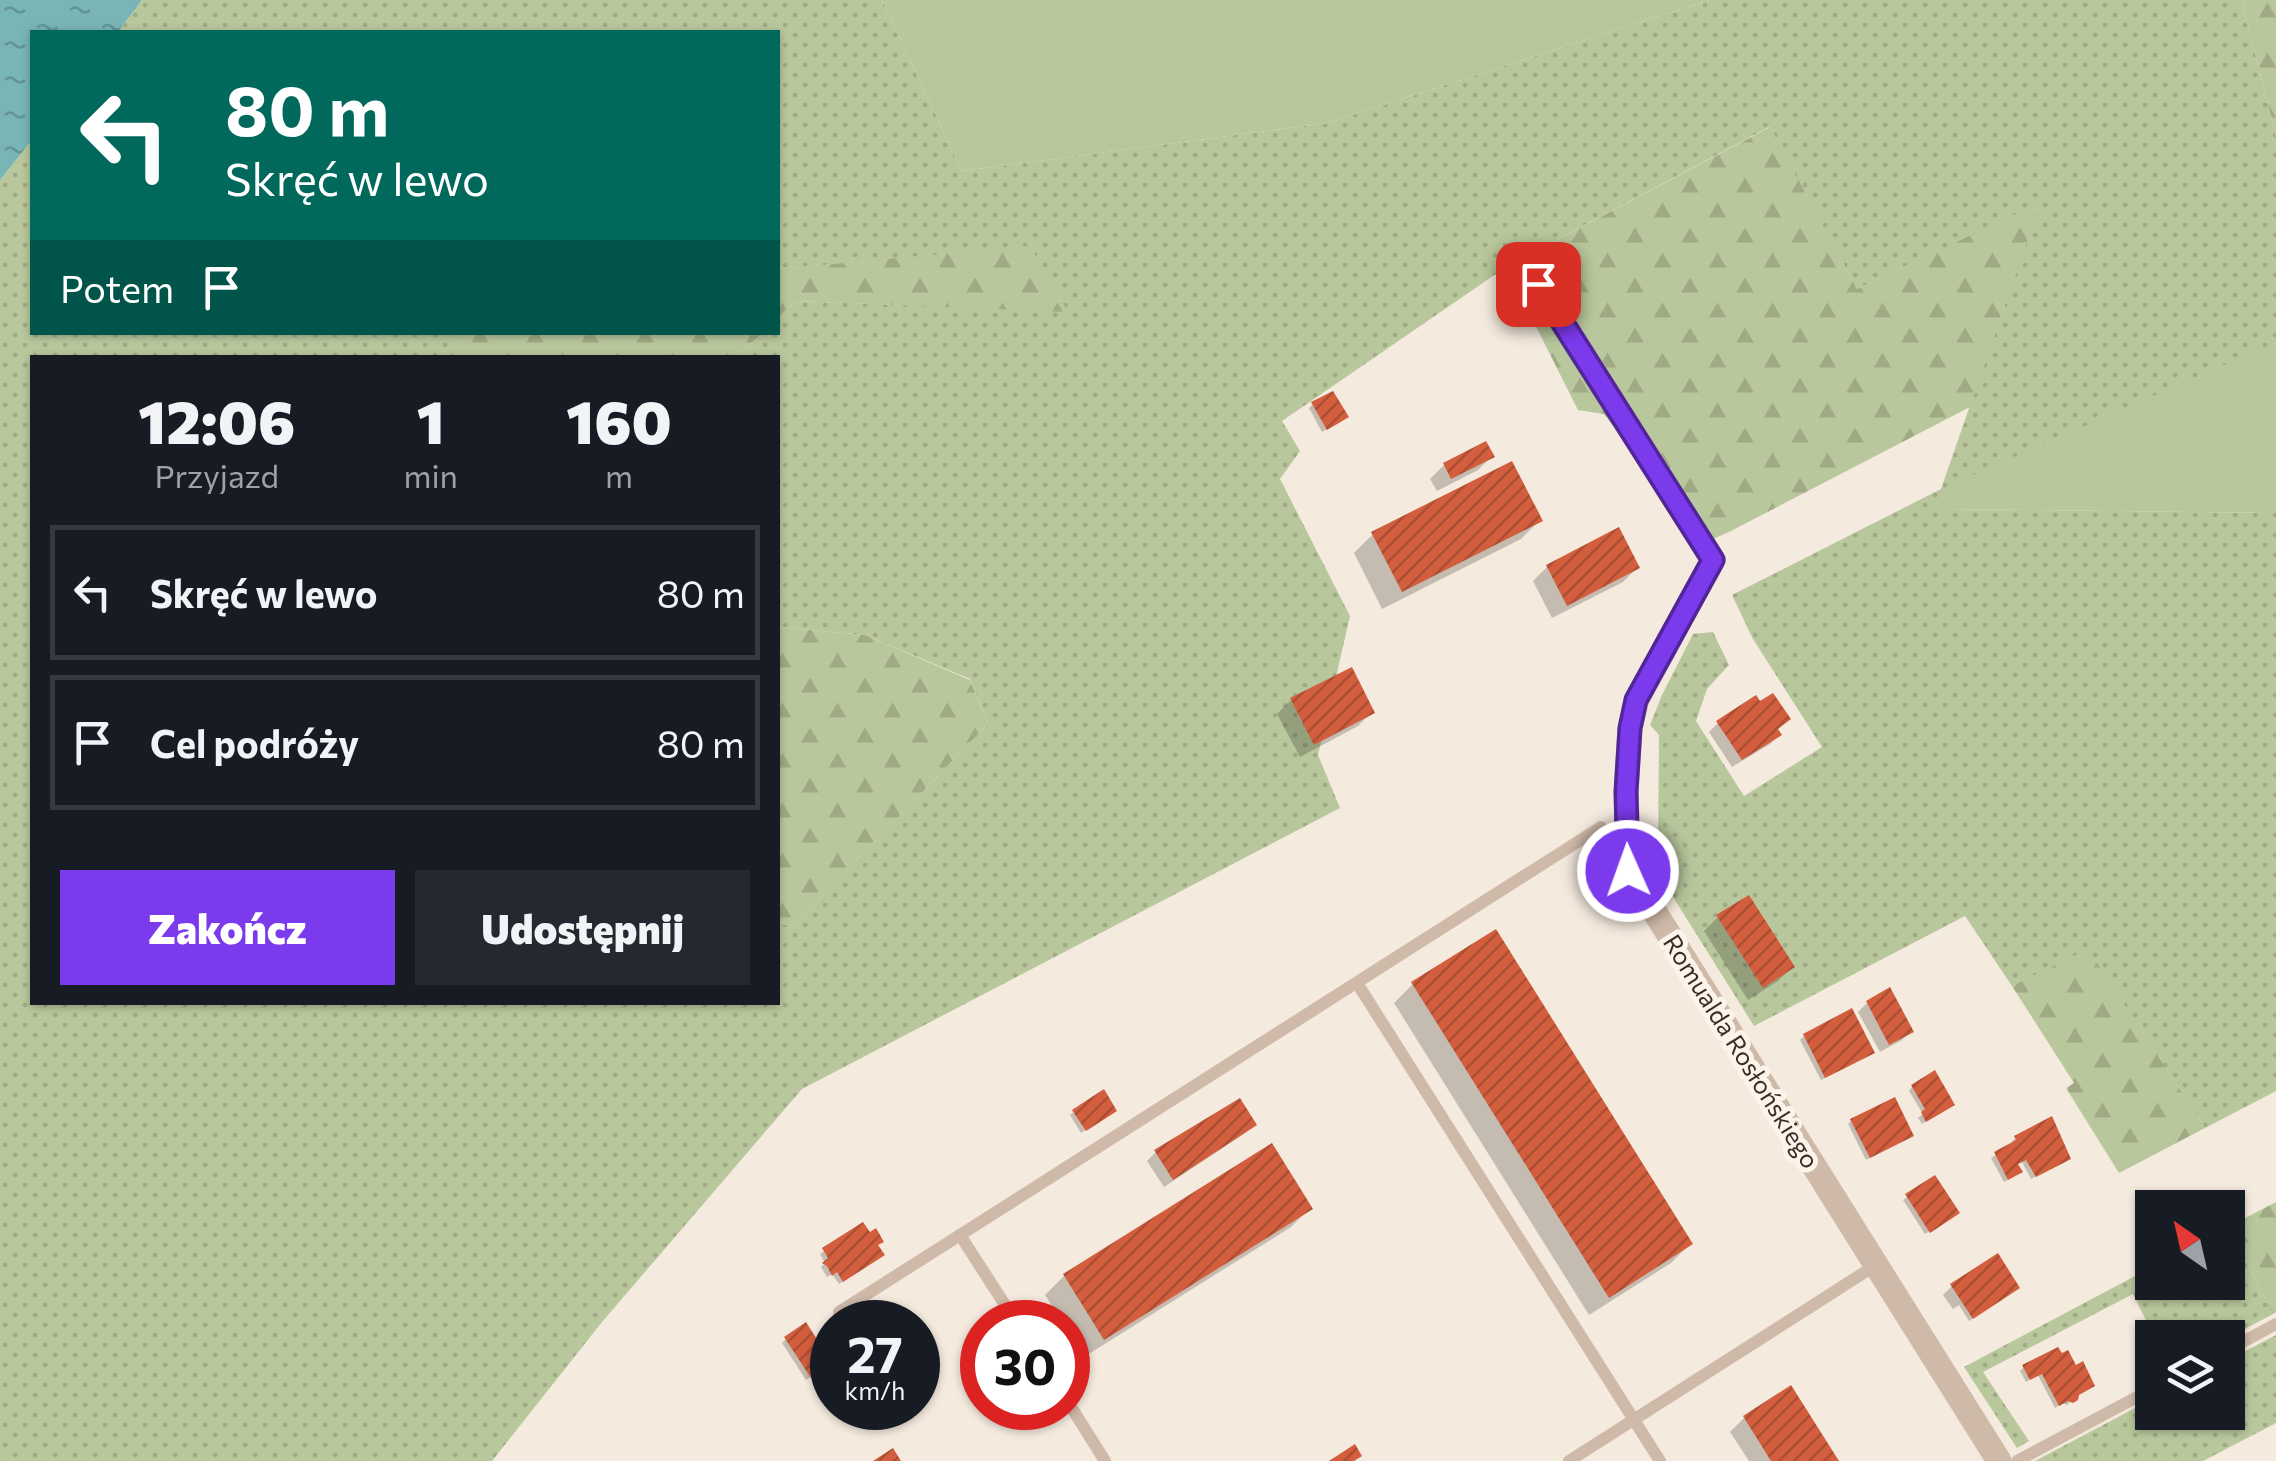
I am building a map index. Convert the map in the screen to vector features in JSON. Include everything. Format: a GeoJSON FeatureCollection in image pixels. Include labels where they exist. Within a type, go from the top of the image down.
{"type":"FeatureCollection","features":[{"type":"Feature","properties":{"kind":"street","name":"Romualda Rosłońskiego"},"geometry":{"type":"LineString","coordinates":[[1538,284],[1713,560],[1636,700],[1626,792],[1628,871],[1999,1461]]}},
{"type":"Feature","properties":{"kind":"lane"},"geometry":{"type":"LineString","coordinates":[[858,1300],[1600,827]]}},
{"type":"Feature","properties":{"kind":"lane"},"geometry":{"type":"LineString","coordinates":[[1357,983],[1660,1461]]}},
{"type":"Feature","properties":{"kind":"lane"},"geometry":{"type":"LineString","coordinates":[[960,1235],[1002,1300]]}},
{"type":"Feature","properties":{"kind":"lane"},"geometry":{"type":"LineString","coordinates":[[1569,1461],[1876,1265]]}},
{"type":"Feature","properties":{"kind":"lane"},"geometry":{"type":"LineString","coordinates":[[2245,1341],[2276,1324]]}},
{"type":"Feature","properties":{"kind":"lane"},"geometry":{"type":"LineString","coordinates":[[2017,1461],[2135,1399]]}},
{"type":"Feature","properties":{"kind":"lane"},"geometry":{"type":"LineString","coordinates":[[1086,1430],[1105,1461]]}},
{"type":"Feature","properties":{"kind":"green space"},"geometry":{"type":"Polygon","coordinates":[[[142,0],[882,0],[962,171],[1328,123],[1709,0],[2248,0],[2242,2],[2276,136],[2276,342],[1941,509],[2276,513],[2276,1091],[2205,1128],[2088,950],[2012,986],[1965,916],[1754,1026],[1673,897],[1658,852],[1659,735],[1650,725],[1693,634],[1713,632],[1729,665],[1707,689],[1696,721],[1744,796],[1822,747],[1753,639],[1732,595],[1941,489],[2040,204],[1857,289],[1769,127],[1506,267],[1282,421],[1300,451],[1280,479],[1350,616],[1318,755],[1340,808],[802,1089],[602,1322],[492,1461],[0,1461],[0,180],[30,142],[30,335],[455,335],[444,355],[30,355],[30,1005],[780,1005],[780,923],[793,926],[988,724],[970,679],[865,635],[780,627],[780,355],[739,355],[760,335],[780,335],[780,316],[795,301],[1067,311],[1030,247],[780,269],[780,30],[120,30],[142,0]]]}},
{"type":"Feature","properties":{"kind":"green space"},"geometry":{"type":"Polygon","coordinates":[[[882,0],[1709,0],[1328,123],[962,171],[882,0]]]}},
{"type":"Feature","properties":{"kind":"green space"},"geometry":{"type":"Polygon","coordinates":[[[2276,0],[2276,136],[2242,2],[2276,0]]]}},
{"type":"Feature","properties":{"kind":"green space"},"geometry":{"type":"Polygon","coordinates":[[[1770,127],[1857,289],[2041,202],[1970,407],[1702,544],[1604,414],[1578,410],[1506,267],[1770,127]]]}},
{"type":"Feature","properties":{"kind":"green space"},"geometry":{"type":"Polygon","coordinates":[[[1030,246],[1068,312],[795,301],[780,316],[780,269],[1030,246]]]}},
{"type":"Feature","properties":{"kind":"green space"},"geometry":{"type":"Polygon","coordinates":[[[454,335],[760,335],[739,355],[444,355],[454,335]]]}},
{"type":"Feature","properties":{"kind":"green space"},"geometry":{"type":"Polygon","coordinates":[[[2276,342],[2276,513],[1940,509],[1941,489],[2276,342]]]}},
{"type":"Feature","properties":{"kind":"green space"},"geometry":{"type":"Polygon","coordinates":[[[780,627],[865,635],[970,680],[988,724],[793,926],[780,923],[780,627]]]}},
{"type":"Feature","properties":{"kind":"green space"},"geometry":{"type":"Polygon","coordinates":[[[2088,949],[2205,1128],[2119,1173],[2066,1088],[2074,1083],[2012,986],[2088,949]]]}},
{"type":"Feature","properties":{"kind":"green space"},"geometry":{"type":"Polygon","coordinates":[[[2276,1202],[2273,1314],[2245,1260],[2245,1218],[2276,1202]]]}},
{"type":"Feature","properties":{"kind":"green space"},"geometry":{"type":"Polygon","coordinates":[[[2245,1260],[2273,1314],[2245,1329],[2245,1320],[2146,1320],[2136,1300],[2245,1300],[2245,1260]]]}},
{"type":"Feature","properties":{"kind":"green space"},"geometry":{"type":"Polygon","coordinates":[[[2135,1276],[2135,1298],[2133,1294],[1983,1372],[2029,1441],[2017,1448],[1964,1367],[2135,1276]]]}},
{"type":"Feature","properties":{"kind":"green space"},"geometry":{"type":"Polygon","coordinates":[[[2276,1335],[2276,1423],[2203,1461],[2035,1461],[2135,1408],[2135,1430],[2245,1430],[2245,1351],[2276,1335]]]}},
{"type":"Feature","properties":{"kind":"water"},"geometry":{"type":"Polygon","coordinates":[[[0,0],[142,0],[120,30],[30,30],[30,142],[0,180],[0,0]]]}},
{"type":"Feature","properties":{"kind":"building"},"geometry":{"type":"Polygon","coordinates":[[[1333,391],[1349,417],[1327,430],[1311,402],[1333,391]]]}},
{"type":"Feature","properties":{"kind":"building"},"geometry":{"type":"Polygon","coordinates":[[[1486,441],[1495,457],[1451,479],[1443,463],[1486,441]]]}},
{"type":"Feature","properties":{"kind":"building"},"geometry":{"type":"Polygon","coordinates":[[[1512,461],[1543,521],[1402,592],[1371,532],[1512,461]]]}},
{"type":"Feature","properties":{"kind":"building"},"geometry":{"type":"Polygon","coordinates":[[[1619,527],[1640,568],[1567,606],[1546,565],[1619,527]]]}},
{"type":"Feature","properties":{"kind":"building"},"geometry":{"type":"Polygon","coordinates":[[[1352,667],[1375,713],[1314,745],[1290,698],[1352,667]]]}},
{"type":"Feature","properties":{"kind":"building"},"geometry":{"type":"Polygon","coordinates":[[[1773,693],[1791,719],[1778,729],[1782,735],[1742,760],[1716,721],[1756,695],[1760,701],[1773,693]]]}},
{"type":"Feature","properties":{"kind":"building"},"geometry":{"type":"Polygon","coordinates":[[[1749,895],[1795,967],[1763,988],[1716,915],[1749,895]]]}},
{"type":"Feature","properties":{"kind":"building"},"geometry":{"type":"Polygon","coordinates":[[[1496,929],[1693,1244],[1609,1298],[1411,982],[1496,929]]]}},
{"type":"Feature","properties":{"kind":"building"},"geometry":{"type":"Polygon","coordinates":[[[1890,987],[1914,1032],[1889,1045],[1866,1001],[1890,987]]]}},
{"type":"Feature","properties":{"kind":"building"},"geometry":{"type":"Polygon","coordinates":[[[1852,1008],[1875,1053],[1825,1078],[1803,1034],[1852,1008]]]}},
{"type":"Feature","properties":{"kind":"building"},"geometry":{"type":"Polygon","coordinates":[[[1935,1070],[1955,1105],[1926,1122],[1921,1112],[1925,1109],[1911,1085],[1935,1070]]]}},
{"type":"Feature","properties":{"kind":"building"},"geometry":{"type":"Polygon","coordinates":[[[1104,1089],[1117,1111],[1086,1131],[1072,1110],[1104,1089]]]}},
{"type":"Feature","properties":{"kind":"building"},"geometry":{"type":"Polygon","coordinates":[[[1895,1097],[1914,1136],[1870,1158],[1850,1119],[1895,1097]]]}},
{"type":"Feature","properties":{"kind":"building"},"geometry":{"type":"Polygon","coordinates":[[[1240,1098],[1257,1125],[1173,1180],[1154,1150],[1240,1098]]]}},
{"type":"Feature","properties":{"kind":"building"},"geometry":{"type":"Polygon","coordinates":[[[2052,1116],[2071,1159],[2036,1177],[2026,1160],[2018,1164],[2023,1172],[2008,1180],[1994,1152],[2016,1140],[2014,1136],[2052,1116]]]}},
{"type":"Feature","properties":{"kind":"building"},"geometry":{"type":"Polygon","coordinates":[[[1272,1143],[1313,1209],[1104,1340],[1090,1317],[1090,1300],[1079,1300],[1063,1274],[1272,1143]]]}},
{"type":"Feature","properties":{"kind":"building"},"geometry":{"type":"Polygon","coordinates":[[[1935,1175],[1960,1213],[1930,1233],[1905,1194],[1935,1175]]]}},
{"type":"Feature","properties":{"kind":"building"},"geometry":{"type":"Polygon","coordinates":[[[863,1222],[870,1232],[876,1228],[884,1242],[878,1245],[885,1255],[843,1282],[837,1272],[832,1276],[822,1263],[828,1258],[822,1248],[863,1222]]]}},
{"type":"Feature","properties":{"kind":"building"},"geometry":{"type":"Polygon","coordinates":[[[1998,1253],[2020,1288],[1973,1319],[1950,1284],[1998,1253]]]}},
{"type":"Feature","properties":{"kind":"building"},"geometry":{"type":"Polygon","coordinates":[[[806,1322],[810,1328],[810,1376],[784,1337],[806,1322]]]}},
{"type":"Feature","properties":{"kind":"building"},"geometry":{"type":"Polygon","coordinates":[[[2058,1347],[2062,1353],[2068,1350],[2076,1365],[2083,1361],[2095,1386],[2073,1403],[2068,1401],[2059,1406],[2042,1374],[2030,1380],[2022,1365],[2058,1347]]]}},
{"type":"Feature","properties":{"kind":"building"},"geometry":{"type":"Polygon","coordinates":[[[1791,1385],[1839,1461],[1771,1461],[1743,1416],[1791,1385]]]}},
{"type":"Feature","properties":{"kind":"building"},"geometry":{"type":"Polygon","coordinates":[[[1355,1444],[1362,1456],[1354,1461],[1329,1461],[1355,1444]]]}},
{"type":"Feature","properties":{"kind":"building"},"geometry":{"type":"Polygon","coordinates":[[[893,1448],[901,1461],[873,1461],[893,1448]]]}},
{"type":"Feature","properties":{"kind":"route"},"geometry":{"type":"LineString","coordinates":[[1538,284],[1713,560],[1636,700],[1626,792],[1628,871]]}}]}
